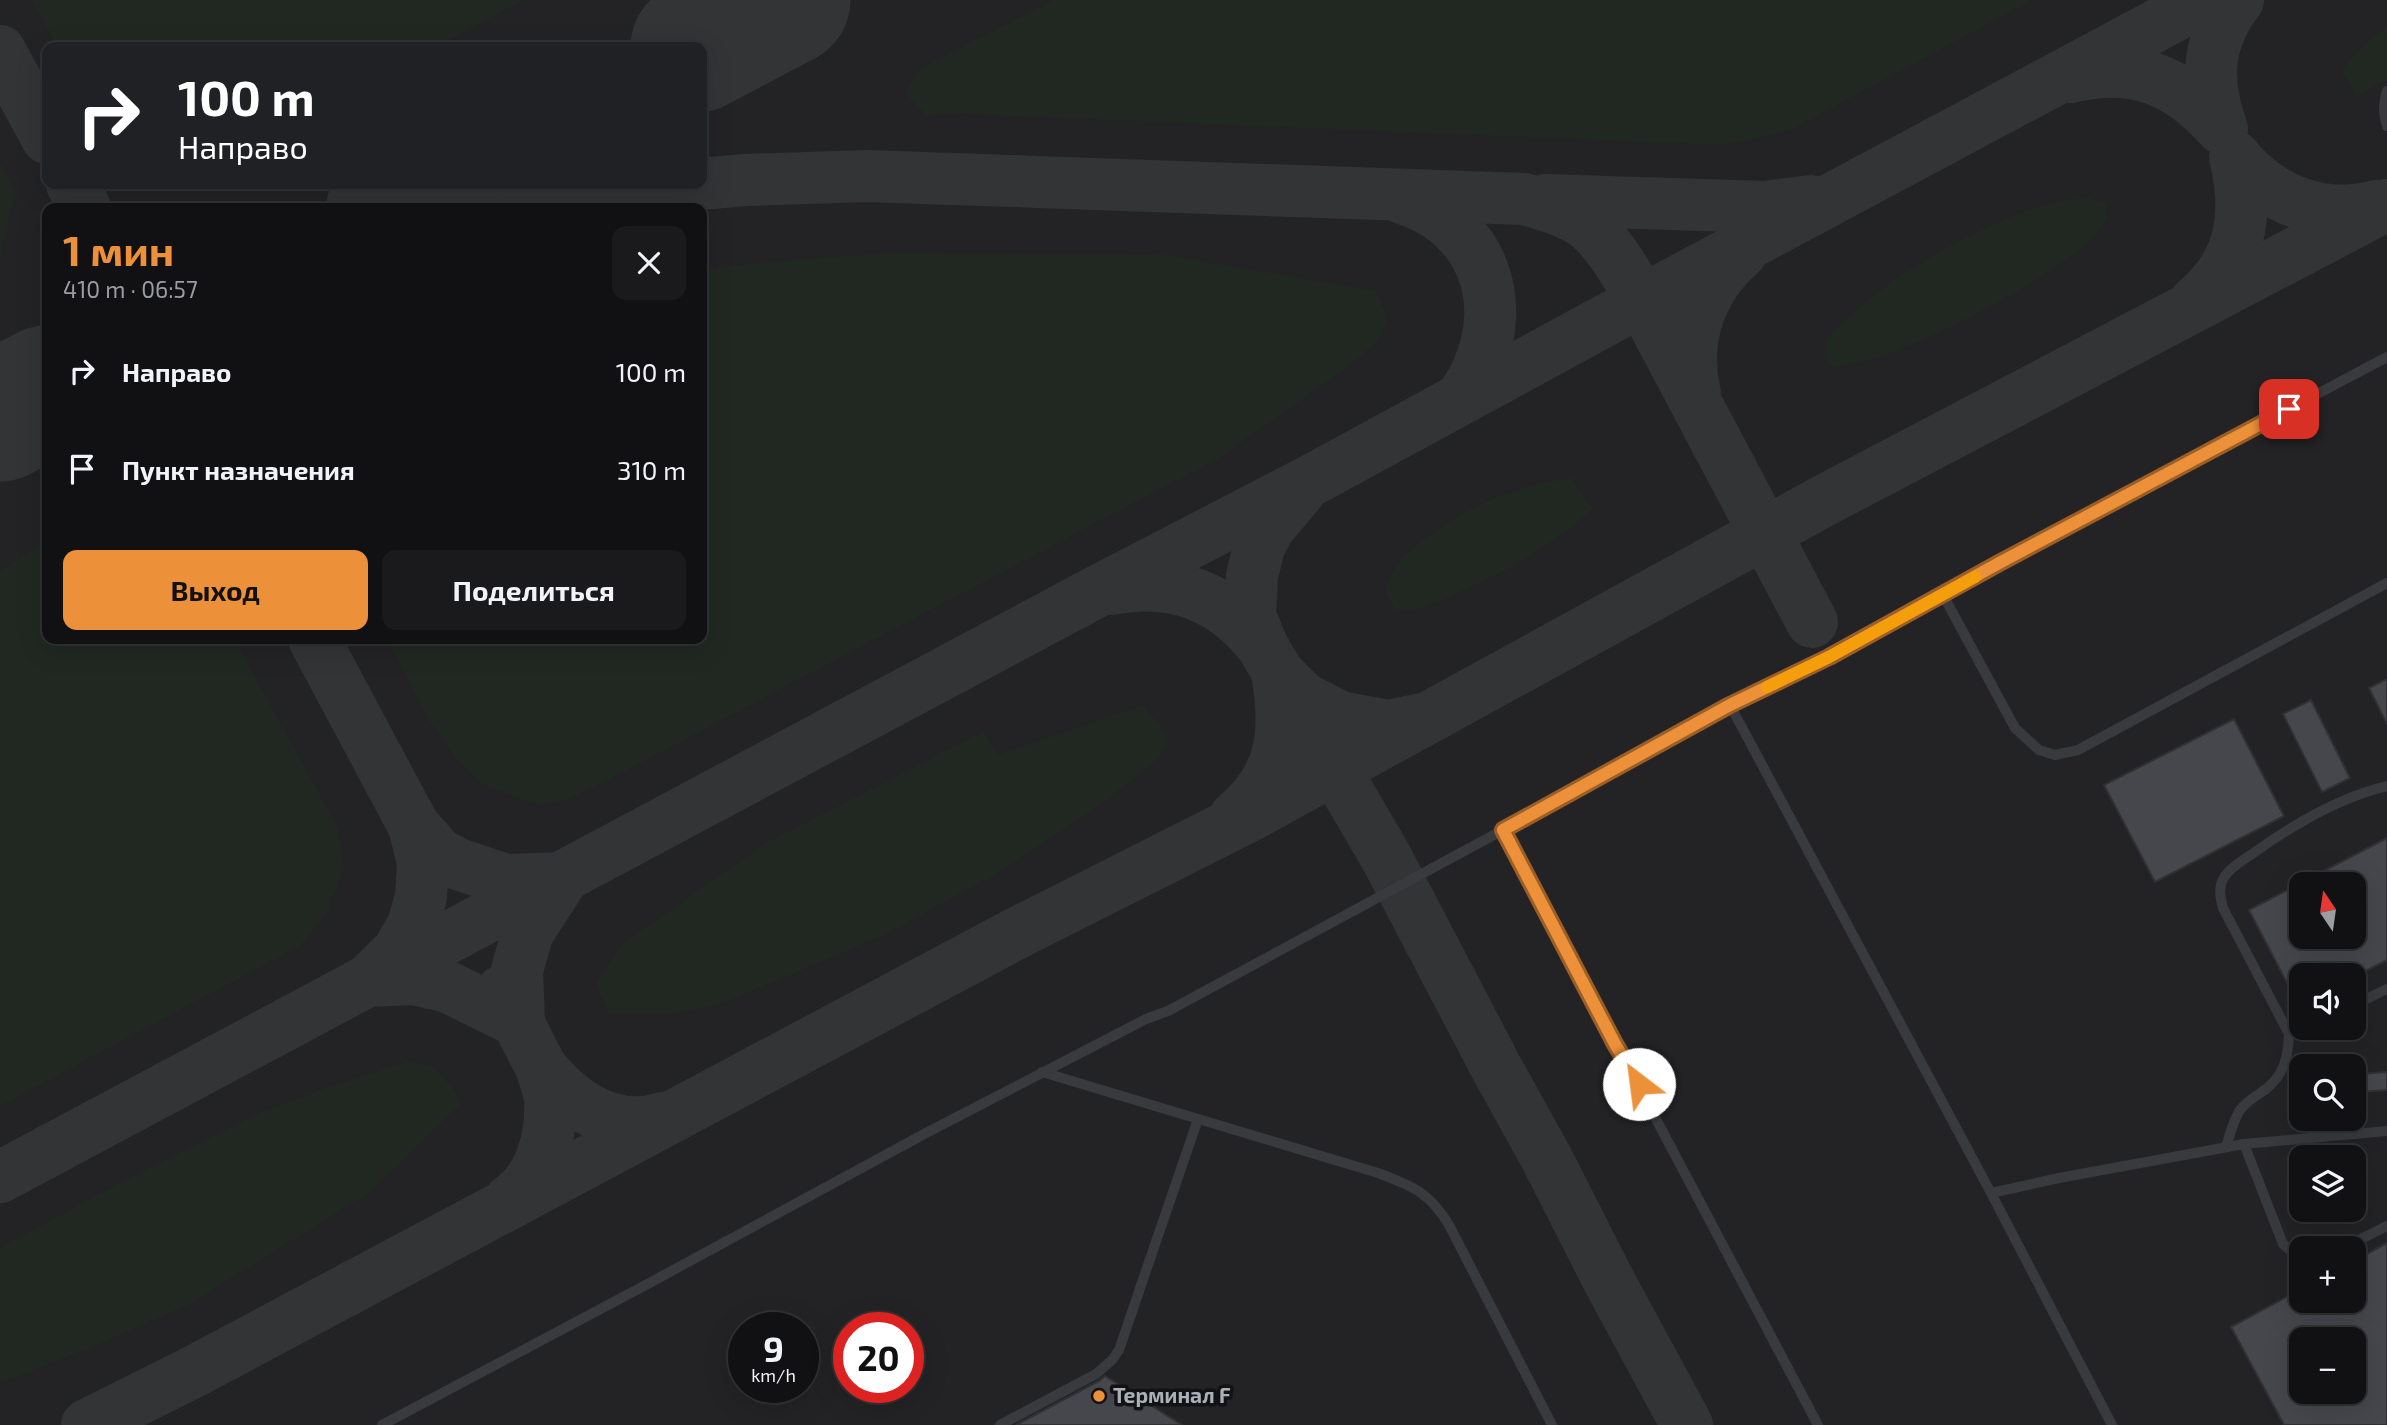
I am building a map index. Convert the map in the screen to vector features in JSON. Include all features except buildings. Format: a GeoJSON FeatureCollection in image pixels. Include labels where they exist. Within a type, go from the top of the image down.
{"type":"FeatureCollection","features":[{"type":"Feature","properties":{"kind":"lane"},"geometry":{"type":"LineString","coordinates":[[2387,91],[2384,115],[2387,126]]}},
{"type":"Feature","properties":{"kind":"lane"},"geometry":{"type":"LineString","coordinates":[[382,1425],[1042,1072],[1146,1018],[1168,1011],[1730,705],[1829,657],[2001,562],[2387,357]]}},
{"type":"Feature","properties":{"kind":"lane"},"geometry":{"type":"LineString","coordinates":[[1943,596],[2015,728],[2039,750],[2055,755],[2078,750],[2387,583]]}},
{"type":"Feature","properties":{"kind":"lane"},"geometry":{"type":"LineString","coordinates":[[1730,705],[2112,1425]]}},
{"type":"Feature","properties":{"kind":"lane"},"geometry":{"type":"LineString","coordinates":[[2289,1032],[2222,908],[2220,887],[2225,877],[2237,865],[2289,828],[2354,797],[2387,786]]}},
{"type":"Feature","properties":{"kind":"lane"},"geometry":{"type":"LineString","coordinates":[[1503,830],[1818,1425]]}},
{"type":"Feature","properties":{"kind":"lane"},"geometry":{"type":"LineString","coordinates":[[2366,999],[2387,989]]}},
{"type":"Feature","properties":{"kind":"lane"},"geometry":{"type":"LineString","coordinates":[[2226,1147],[2241,1109],[2276,1081],[2284,1068],[2289,1040]]}},
{"type":"Feature","properties":{"kind":"lane"},"geometry":{"type":"LineString","coordinates":[[1042,1072],[1378,1173],[1403,1182],[1437,1205],[1472,1267],[1552,1425]]}},
{"type":"Feature","properties":{"kind":"lane"},"geometry":{"type":"LineString","coordinates":[[1000,1425],[1096,1374],[1119,1350],[1198,1119]]}},
{"type":"Feature","properties":{"kind":"lane"},"geometry":{"type":"LineString","coordinates":[[1991,1193],[2244,1144],[2387,1130]]}},
{"type":"Feature","properties":{"kind":"lane"},"geometry":{"type":"LineString","coordinates":[[2244,1144],[2283,1244],[2289,1249]]}},
{"type":"Feature","properties":{"kind":"lane"},"geometry":{"type":"LineString","coordinates":[[2366,1236],[2387,1226]]}},
{"type":"Feature","properties":{"kind":"shaded area"},"geometry":{"type":"Polygon","coordinates":[[[0,0],[2387,0],[2387,1425],[0,1425],[0,0]]]}},
{"type":"Feature","properties":{"kind":"shaded area"},"geometry":{"type":"Polygon","coordinates":[[[32,0],[525,0],[445,42],[54,42],[32,0]]]}},
{"type":"Feature","properties":{"kind":"shaded area"},"geometry":{"type":"Polygon","coordinates":[[[1054,0],[2032,0],[1789,131],[1723,145],[966,114],[926,115],[905,93],[919,69],[1054,0]]]}},
{"type":"Feature","properties":{"kind":"shaded area"},"geometry":{"type":"Polygon","coordinates":[[[2387,27],[2387,80],[2356,96],[2342,71],[2362,47],[2387,27]]]}},
{"type":"Feature","properties":{"kind":"shaded area"},"geometry":{"type":"Polygon","coordinates":[[[0,163],[15,192],[0,258],[0,163]]]}},
{"type":"Feature","properties":{"kind":"shaded area"},"geometry":{"type":"Polygon","coordinates":[[[2087,197],[2105,203],[2107,218],[2095,235],[2046,274],[1982,311],[1894,352],[1835,367],[1825,360],[1825,341],[1846,319],[1921,263],[2005,219],[2046,204],[2087,197]]]}},
{"type":"Feature","properties":{"kind":"shaded area"},"geometry":{"type":"Polygon","coordinates":[[[885,253],[1159,254],[1375,291],[1388,316],[1378,341],[1342,371],[1219,458],[608,780],[565,800],[538,805],[482,784],[455,758],[429,720],[390,644],[707,644],[707,270],[738,265],[885,253]]]}},
{"type":"Feature","properties":{"kind":"shaded area"},"geometry":{"type":"Polygon","coordinates":[[[1571,478],[1593,509],[1571,528],[1504,571],[1445,599],[1418,609],[1395,610],[1385,591],[1396,566],[1414,547],[1479,505],[1531,486],[1571,478]]]}},
{"type":"Feature","properties":{"kind":"shaded area"},"geometry":{"type":"Polygon","coordinates":[[[42,542],[42,644],[237,644],[338,828],[343,868],[328,911],[301,945],[0,1106],[0,571],[42,542]]]}},
{"type":"Feature","properties":{"kind":"shaded area"},"geometry":{"type":"Polygon","coordinates":[[[1143,705],[1167,733],[1167,746],[1152,764],[1110,797],[1003,870],[886,934],[724,1003],[674,1013],[608,1013],[596,982],[621,945],[766,843],[983,732],[998,755],[1143,705]]]}},
{"type":"Feature","properties":{"kind":"shaded area"},"geometry":{"type":"Polygon","coordinates":[[[410,1061],[434,1067],[454,1090],[461,1103],[370,1192],[186,1306],[0,1383],[0,1248],[116,1185],[262,1112],[410,1061]]]}},
{"type":"Feature","properties":{"kind":"taxiway"},"geometry":{"type":"LineString","coordinates":[[0,1177],[1098,591],[1310,481],[2204,0]]}},
{"type":"Feature","properties":{"kind":"taxiway"},"geometry":{"type":"LineString","coordinates":[[2071,77],[2115,72],[2154,79],[2190,98],[2222,129],[2213,94],[2212,62],[2220,31],[2238,0]]}},
{"type":"Feature","properties":{"kind":"taxiway"},"geometry":{"type":"LineString","coordinates":[[0,51],[42,129]]}},
{"type":"Feature","properties":{"kind":"taxiway"},"geometry":{"type":"LineString","coordinates":[[2195,302],[2223,271],[2238,236],[2241,198],[2235,157],[2264,185],[2298,203],[2337,210],[2377,206]]}},
{"type":"Feature","properties":{"kind":"taxiway"},"geometry":{"type":"LineString","coordinates":[[707,183],[866,176],[1524,199],[1571,215],[1592,229],[1625,271],[1812,622]]}},
{"type":"Feature","properties":{"kind":"taxiway"},"geometry":{"type":"LineString","coordinates":[[75,189],[82,203]]}},
{"type":"Feature","properties":{"kind":"taxiway"},"geometry":{"type":"LineString","coordinates":[[556,203],[652,189]]}},
{"type":"Feature","properties":{"kind":"taxiway"},"geometry":{"type":"LineString","coordinates":[[1402,198],[1429,210],[1451,225],[1469,244],[1481,266],[1488,290],[1490,316],[1486,343],[1475,375],[1461,399]]}},
{"type":"Feature","properties":{"kind":"taxiway"},"geometry":{"type":"LineString","coordinates":[[1545,200],[1765,207],[1811,201]]}},
{"type":"Feature","properties":{"kind":"taxiway"},"geometry":{"type":"LineString","coordinates":[[87,1425],[195,1371],[1017,933],[1251,815],[1827,499],[2387,205]]}},
{"type":"Feature","properties":{"kind":"taxiway"},"geometry":{"type":"LineString","coordinates":[[1695,394],[1691,355],[1698,317],[1714,283],[1741,253]]}},
{"type":"Feature","properties":{"kind":"taxiway"},"geometry":{"type":"LineString","coordinates":[[0,433],[42,389]]}},
{"type":"Feature","properties":{"kind":"taxiway"},"geometry":{"type":"LineString","coordinates":[[1263,647],[1250,616],[1252,576],[1259,547],[1268,529],[1300,491]]}},
{"type":"Feature","properties":{"kind":"taxiway"},"geometry":{"type":"LineString","coordinates":[[1111,589],[1155,586],[1196,594],[1232,615],[1263,647],[1386,857],[1687,1425]]}},
{"type":"Feature","properties":{"kind":"taxiway"},"geometry":{"type":"LineString","coordinates":[[317,644],[431,858]]}},
{"type":"Feature","properties":{"kind":"taxiway"},"geometry":{"type":"LineString","coordinates":[[1235,817],[1264,785],[1278,751],[1282,714],[1277,672],[1303,698],[1340,717],[1389,726],[1422,719]]}},
{"type":"Feature","properties":{"kind":"taxiway"},"geometry":{"type":"LineString","coordinates":[[414,826],[439,854],[458,864],[506,880],[563,878],[528,932],[517,970],[519,1022],[448,987],[413,979],[368,981],[398,951],[413,925],[421,897],[423,863],[414,826]]}},
{"type":"Feature","properties":{"kind":"taxiway"},"geometry":{"type":"LineString","coordinates":[[502,991],[541,1067]]}},
{"type":"Feature","properties":{"kind":"taxiway"},"geometry":{"type":"LineString","coordinates":[[510,1200],[530,1181],[546,1142],[550,1100],[541,1067],[573,1099],[598,1114],[627,1122],[646,1122],[669,1117]]}},
{"type":"Feature","properties":{"kind":"runway"},"geometry":{"type":"LineString","coordinates":[[705,42],[785,0]]}},
{"type":"Feature","properties":{"kind":"runway"},"geometry":{"type":"LineString","coordinates":[[402,203],[428,189]]}},
{"type":"Feature","properties":{"kind":"runway"},"geometry":{"type":"LineString","coordinates":[[0,416],[42,394]]}},
{"type":"Feature","properties":{"kind":"slow traffic"},"geometry":{"type":"LineString","coordinates":[[1767,687],[1829,657],[1975,577]]}},
{"type":"Feature","properties":{"kind":"place","name":"Терминал F"},"geometry":{"type":"Point","coordinates":[1099,1396]}},
{"type":"Feature","properties":{"kind":"route"},"geometry":{"type":"LineString","coordinates":[[1639,1084],[1615,1044],[1503,830],[1730,705],[1829,657],[2289,409]]}}]}
